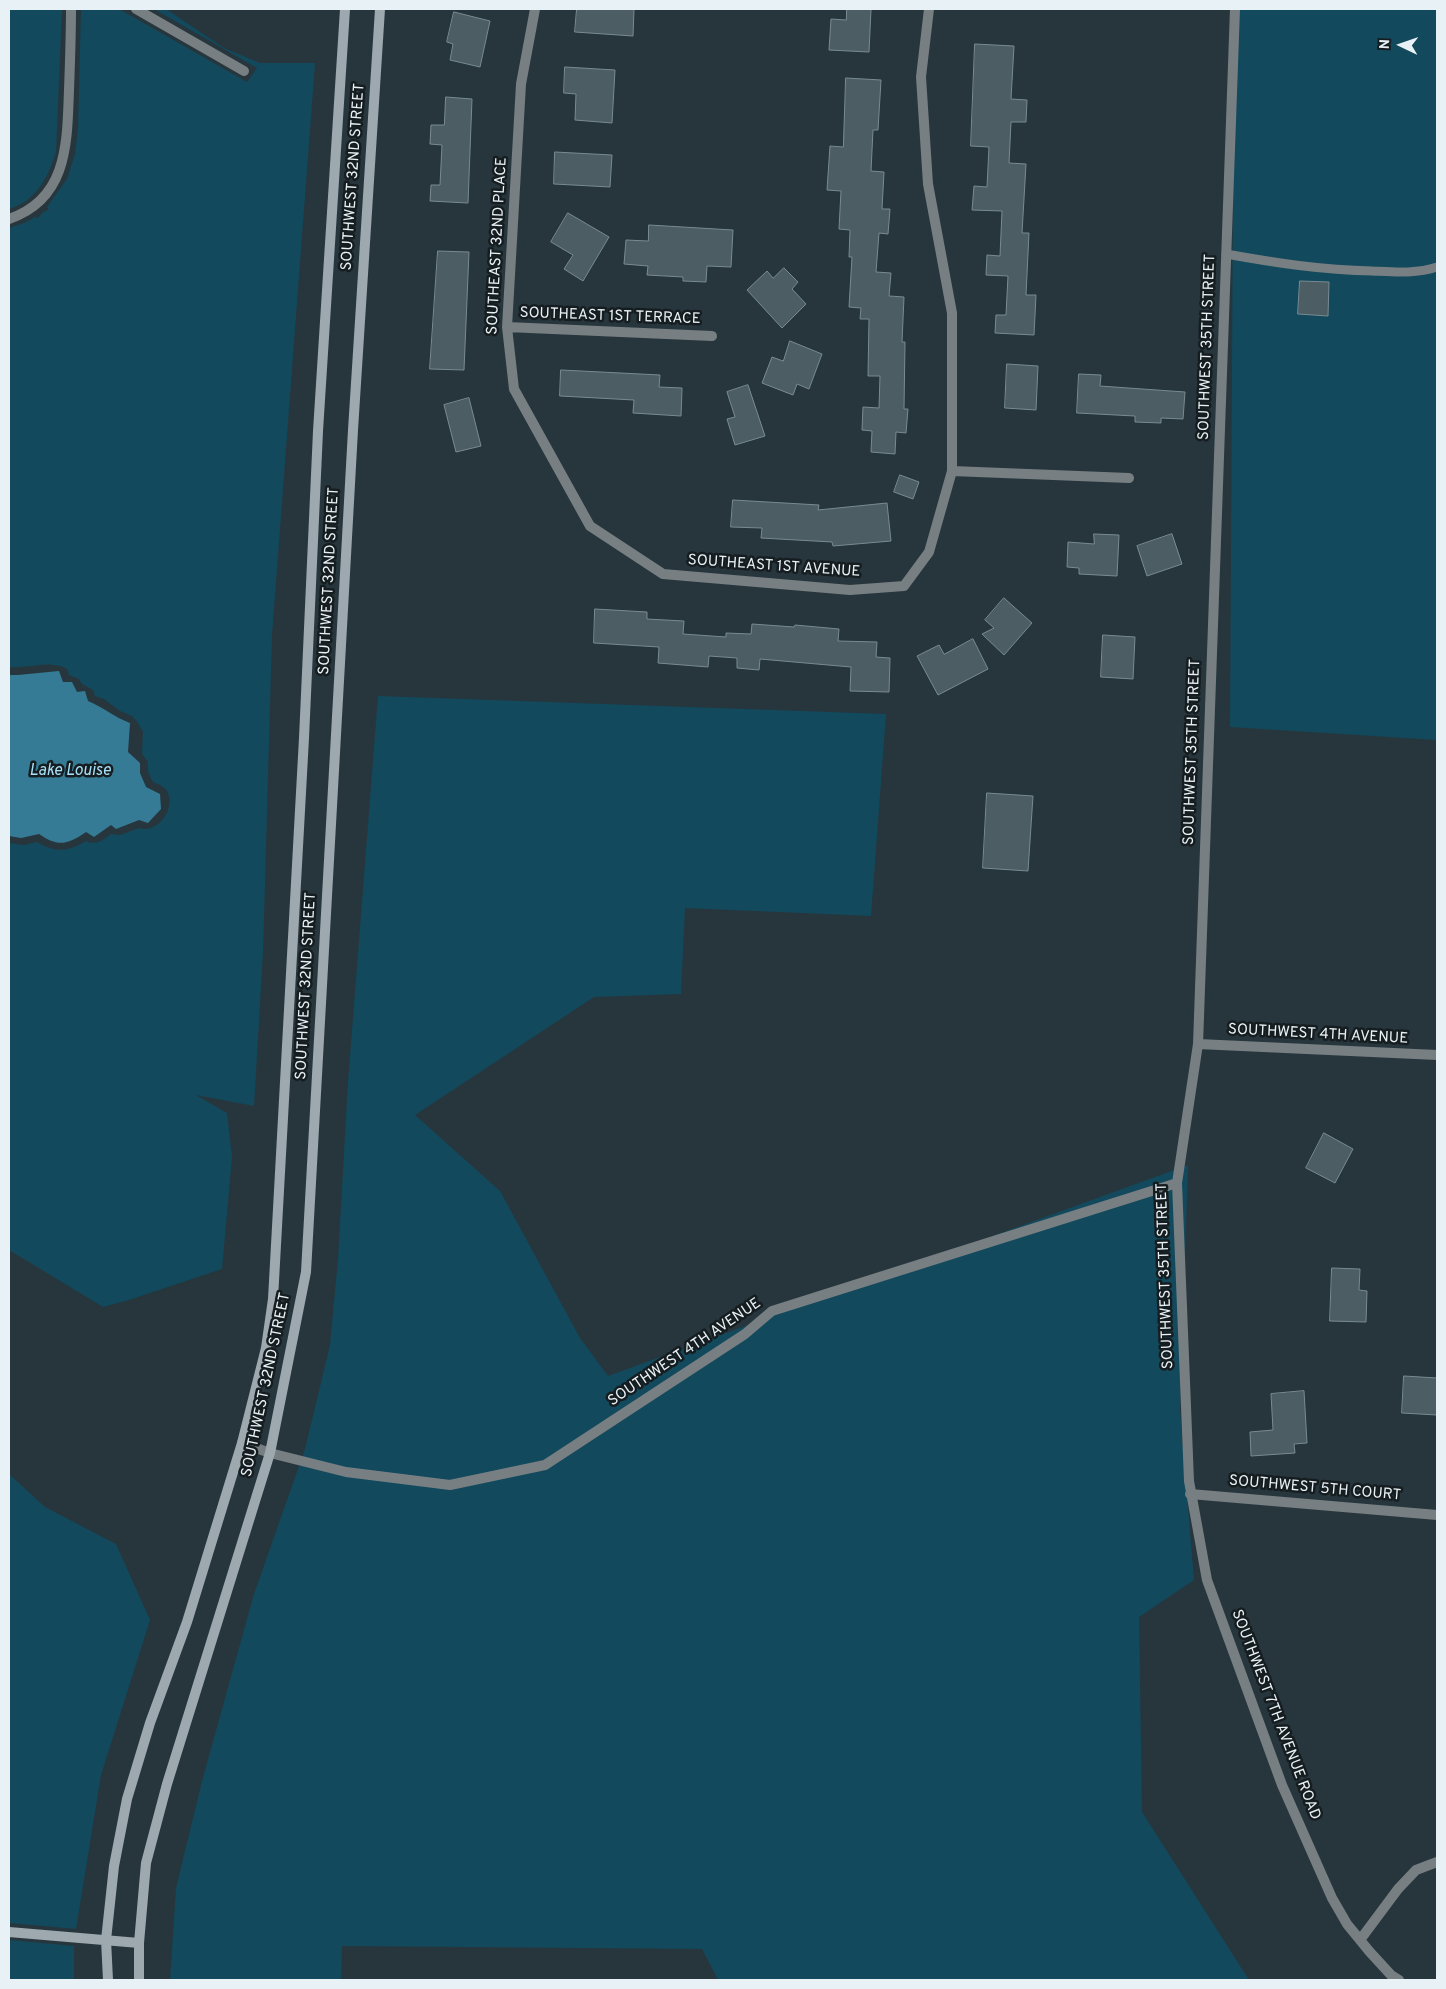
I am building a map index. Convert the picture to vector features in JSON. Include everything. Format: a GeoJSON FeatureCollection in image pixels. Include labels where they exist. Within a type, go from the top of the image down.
{"type":"FeatureCollection","features":[{"type":"Feature","properties":{"kind":"main road","name":"SOUTHWEST 32ND STREET"},"geometry":{"type":"LineString","coordinates":[[108,1980],[106,1940],[114,1866],[128,1799],[150,1723],[187,1622],[242,1443],[266,1348],[273,1299],[304,738],[318,431],[345,9]]}},
{"type":"Feature","properties":{"kind":"main road","name":"SOUTHWEST 32ND STREET"},"geometry":{"type":"LineString","coordinates":[[139,1980],[146,1863],[167,1784],[270,1453],[306,1272],[353,430],[380,9]]}},
{"type":"Feature","properties":{"kind":"main road"},"geometry":{"type":"LineString","coordinates":[[9,1932],[140,1943]]}},
{"type":"Feature","properties":{"kind":"street"},"geometry":{"type":"LineString","coordinates":[[9,219],[36,206],[59,175],[65,153],[68,127],[72,9]]}},
{"type":"Feature","properties":{"kind":"street"},"geometry":{"type":"LineString","coordinates":[[136,9],[244,70]]}},
{"type":"Feature","properties":{"kind":"street","name":"SOUTHEAST 32ND PLACE"},"geometry":{"type":"LineString","coordinates":[[535,9],[521,84],[507,327],[514,389],[590,526]]}},
{"type":"Feature","properties":{"kind":"street","name":"SOUTHEAST 1ST AVENUE"},"geometry":{"type":"LineString","coordinates":[[590,526],[663,574],[850,590],[904,586],[929,552],[952,471],[952,312],[928,184],[921,77],[929,9]]}},
{"type":"Feature","properties":{"kind":"street","name":"SOUTHWEST 35TH STREET"},"geometry":{"type":"LineString","coordinates":[[1190,1494],[1177,1183],[1198,1044],[1235,9]]}},
{"type":"Feature","properties":{"kind":"street","name":"SOUTHEAST 1ST TERRACE"},"geometry":{"type":"LineString","coordinates":[[507,327],[712,336]]}},
{"type":"Feature","properties":{"kind":"street"},"geometry":{"type":"LineString","coordinates":[[952,471],[1129,478]]}},
{"type":"Feature","properties":{"kind":"street","name":"SOUTHWEST 4TH AVENUE"},"geometry":{"type":"LineString","coordinates":[[1198,1044],[1437,1055]]}},
{"type":"Feature","properties":{"kind":"street","name":"SOUTHWEST 4TH AVENUE"},"geometry":{"type":"LineString","coordinates":[[242,1443],[270,1453],[346,1472],[450,1485],[545,1465],[745,1334],[772,1311],[1177,1183]]}},
{"type":"Feature","properties":{"kind":"street","name":"SOUTHWEST 5TH COURT"},"geometry":{"type":"LineString","coordinates":[[1190,1494],[1437,1515]]}},
{"type":"Feature","properties":{"kind":"street","name":"SOUTHWEST 7TH AVENUE ROAD"},"geometry":{"type":"LineString","coordinates":[[1190,1494],[1207,1580],[1282,1785],[1332,1898],[1360,1940],[1391,1975],[1399,1980]]}},
{"type":"Feature","properties":{"kind":"street"},"geometry":{"type":"LineString","coordinates":[[1360,1940],[1398,1890],[1416,1870],[1437,1862]]}},
{"type":"Feature","properties":{"kind":"lane"},"geometry":{"type":"LineString","coordinates":[[1226,254],[1294,266],[1361,271],[1426,271],[1437,267]]}},
{"type":"Feature","properties":{"kind":"shaded area"},"geometry":{"type":"Polygon","coordinates":[[[9,9],[62,9],[56,152],[49,171],[40,187],[27,200],[9,209],[9,9]]]}},
{"type":"Feature","properties":{"kind":"shaded area"},"geometry":{"type":"Polygon","coordinates":[[[81,9],[119,9],[247,82],[257,68],[154,9],[166,9],[224,48],[260,63],[315,63],[272,635],[263,952],[254,1106],[196,1095],[227,1113],[232,1157],[222,1269],[103,1307],[9,1250],[9,843],[24,845],[37,842],[50,848],[61,850],[86,841],[96,843],[111,834],[120,835],[158,824],[167,813],[170,800],[166,789],[153,782],[148,772],[148,762],[142,754],[143,732],[132,716],[120,711],[104,699],[95,696],[93,690],[82,684],[79,679],[69,675],[67,669],[60,666],[46,664],[9,667],[9,228],[35,217],[38,218],[49,209],[47,207],[67,179],[75,154],[78,128],[81,9]]]}},
{"type":"Feature","properties":{"kind":"shaded area"},"geometry":{"type":"Polygon","coordinates":[[[1234,9],[1437,9],[1437,740],[1230,727],[1234,9]]]}},
{"type":"Feature","properties":{"kind":"shaded area"},"geometry":{"type":"Polygon","coordinates":[[[378,696],[886,714],[871,916],[685,908],[681,994],[594,997],[415,1115],[500,1191],[580,1338],[608,1376],[1188,1165],[1180,1410],[1194,1580],[1139,1617],[1142,1812],[1249,1980],[718,1980],[702,1949],[342,1946],[341,1980],[170,1980],[176,1888],[202,1781],[254,1594],[305,1449],[330,1345],[338,1259],[348,1082],[378,696]]]}},
{"type":"Feature","properties":{"kind":"shaded area"},"geometry":{"type":"Polygon","coordinates":[[[9,1474],[45,1507],[116,1544],[150,1620],[101,1775],[76,1929],[9,1923],[9,1474]]]}},
{"type":"Feature","properties":{"kind":"shaded area"},"geometry":{"type":"Polygon","coordinates":[[[9,1940],[74,1946],[74,1980],[9,1980],[9,1940]]]}},
{"type":"Feature","properties":{"kind":"water","name":"Lake Louise"},"geometry":{"type":"Polygon","coordinates":[[[59,671],[63,682],[72,682],[77,692],[85,691],[88,701],[130,723],[128,752],[140,763],[140,773],[146,787],[160,794],[161,809],[148,823],[139,820],[116,829],[111,825],[94,837],[86,832],[73,840],[62,843],[57,843],[39,834],[21,838],[9,836],[9,675],[59,671]]]}},
{"type":"Feature","properties":{"kind":"building"},"geometry":{"type":"Polygon","coordinates":[[[577,9],[634,9],[633,36],[575,32],[577,9]]]}},
{"type":"Feature","properties":{"kind":"building"},"geometry":{"type":"Polygon","coordinates":[[[847,9],[871,9],[869,52],[829,50],[831,19],[846,20],[847,9]]]}},
{"type":"Feature","properties":{"kind":"building"},"geometry":{"type":"Polygon","coordinates":[[[454,12],[490,21],[480,67],[450,60],[453,44],[447,42],[454,12]]]}},
{"type":"Feature","properties":{"kind":"building"},"geometry":{"type":"Polygon","coordinates":[[[975,44],[1014,46],[1011,99],[1027,100],[1026,122],[1011,122],[1009,163],[1026,164],[1022,233],[1029,233],[1026,295],[1036,295],[1034,335],[995,333],[996,315],[1006,315],[1008,276],[986,275],[987,255],[1000,256],[1002,211],[972,210],[974,186],[987,187],[989,147],[971,146],[975,44]]]}},
{"type":"Feature","properties":{"kind":"building"},"geometry":{"type":"Polygon","coordinates":[[[565,67],[615,70],[612,123],[575,120],[576,94],[564,93],[565,67]]]}},
{"type":"Feature","properties":{"kind":"building"},"geometry":{"type":"Polygon","coordinates":[[[846,78],[881,80],[878,130],[873,130],[871,171],[884,172],[882,209],[890,209],[888,234],[879,233],[876,272],[891,273],[889,296],[904,297],[902,342],[905,342],[904,409],[908,409],[906,433],[896,432],[895,454],[871,452],[872,431],[862,430],[863,407],[879,408],[880,376],[868,376],[869,319],[860,319],[861,308],[849,307],[852,257],[849,257],[850,230],[839,229],[841,191],[827,190],[830,146],[843,147],[846,78]]]}},
{"type":"Feature","properties":{"kind":"building"},"geometry":{"type":"Polygon","coordinates":[[[446,97],[472,99],[468,203],[430,201],[431,185],[440,185],[442,145],[430,144],[431,125],[444,125],[446,97]]]}},
{"type":"Feature","properties":{"kind":"building"},"geometry":{"type":"Polygon","coordinates":[[[555,152],[612,155],[610,187],[554,184],[555,152]]]}},
{"type":"Feature","properties":{"kind":"building"},"geometry":{"type":"Polygon","coordinates":[[[568,213],[609,237],[583,281],[564,269],[573,255],[551,242],[568,213]]]}},
{"type":"Feature","properties":{"kind":"building"},"geometry":{"type":"Polygon","coordinates":[[[649,225],[733,230],[731,267],[707,266],[706,282],[683,281],[683,277],[647,275],[648,266],[624,264],[626,240],[648,241],[649,225]]]}},
{"type":"Feature","properties":{"kind":"building"},"geometry":{"type":"Polygon","coordinates":[[[438,251],[469,252],[464,370],[430,369],[438,251]]]}},
{"type":"Feature","properties":{"kind":"building"},"geometry":{"type":"Polygon","coordinates":[[[784,268],[798,282],[792,289],[806,304],[782,328],[747,290],[767,271],[773,278],[784,268]]]}},
{"type":"Feature","properties":{"kind":"building"},"geometry":{"type":"Polygon","coordinates":[[[1300,281],[1329,282],[1328,316],[1298,314],[1300,281]]]}},
{"type":"Feature","properties":{"kind":"building"},"geometry":{"type":"Polygon","coordinates":[[[790,341],[822,354],[809,389],[797,384],[793,395],[762,383],[772,357],[783,361],[790,341]]]}},
{"type":"Feature","properties":{"kind":"building"},"geometry":{"type":"Polygon","coordinates":[[[1007,364],[1038,366],[1036,410],[1005,408],[1007,364]]]}},
{"type":"Feature","properties":{"kind":"building"},"geometry":{"type":"Polygon","coordinates":[[[561,370],[660,375],[659,387],[682,388],[681,416],[633,413],[634,400],[560,396],[561,370]]]}},
{"type":"Feature","properties":{"kind":"building"},"geometry":{"type":"Polygon","coordinates":[[[1079,374],[1101,375],[1100,386],[1185,392],[1183,419],[1161,418],[1161,423],[1135,422],[1135,416],[1077,413],[1079,374]]]}},
{"type":"Feature","properties":{"kind":"building"},"geometry":{"type":"Polygon","coordinates":[[[748,385],[765,436],[735,445],[727,419],[735,417],[727,392],[748,385]]]}},
{"type":"Feature","properties":{"kind":"building"},"geometry":{"type":"Polygon","coordinates":[[[469,398],[481,446],[456,452],[444,405],[469,398]]]}},
{"type":"Feature","properties":{"kind":"building"},"geometry":{"type":"Polygon","coordinates":[[[900,475],[919,482],[913,499],[894,492],[900,475]]]}},
{"type":"Feature","properties":{"kind":"building"},"geometry":{"type":"Polygon","coordinates":[[[733,500],[819,505],[818,510],[887,503],[891,541],[833,546],[832,542],[761,538],[762,528],[731,527],[733,500]]]}},
{"type":"Feature","properties":{"kind":"building"},"geometry":{"type":"Polygon","coordinates":[[[1094,534],[1119,535],[1117,576],[1079,574],[1079,568],[1067,567],[1068,542],[1094,544],[1094,534]]]}},
{"type":"Feature","properties":{"kind":"building"},"geometry":{"type":"Polygon","coordinates":[[[1172,534],[1182,564],[1147,576],[1137,546],[1172,534]]]}},
{"type":"Feature","properties":{"kind":"building"},"geometry":{"type":"Polygon","coordinates":[[[1004,598],[1032,623],[1004,655],[982,634],[994,628],[985,620],[1004,598]]]}},
{"type":"Feature","properties":{"kind":"building"},"geometry":{"type":"Polygon","coordinates":[[[595,609],[647,612],[647,619],[684,621],[683,634],[726,637],[726,633],[751,634],[752,624],[839,629],[838,641],[877,642],[876,657],[890,658],[889,692],[850,691],[851,667],[760,659],[759,670],[737,668],[737,658],[709,656],[708,667],[658,663],[659,647],[594,643],[595,609]]]}},
{"type":"Feature","properties":{"kind":"building"},"geometry":{"type":"Polygon","coordinates":[[[1103,635],[1135,637],[1133,679],[1101,677],[1103,635]]]}},
{"type":"Feature","properties":{"kind":"building"},"geometry":{"type":"Polygon","coordinates":[[[973,639],[988,669],[938,695],[917,656],[939,645],[944,654],[973,639]]]}},
{"type":"Feature","properties":{"kind":"building"},"geometry":{"type":"Polygon","coordinates":[[[987,793],[1033,796],[1028,871],[983,868],[987,793]]]}},
{"type":"Feature","properties":{"kind":"building"},"geometry":{"type":"Polygon","coordinates":[[[1324,1133],[1353,1149],[1335,1183],[1306,1168],[1324,1133]]]}},
{"type":"Feature","properties":{"kind":"building"},"geometry":{"type":"Polygon","coordinates":[[[1332,1268],[1360,1269],[1359,1290],[1367,1291],[1366,1322],[1330,1321],[1332,1268]]]}},
{"type":"Feature","properties":{"kind":"building"},"geometry":{"type":"Polygon","coordinates":[[[1404,1376],[1437,1378],[1437,1415],[1402,1413],[1404,1376]]]}},
{"type":"Feature","properties":{"kind":"building"},"geometry":{"type":"Polygon","coordinates":[[[1304,1391],[1307,1443],[1294,1444],[1295,1453],[1251,1456],[1250,1432],[1273,1430],[1271,1394],[1304,1391]]]}}]}
